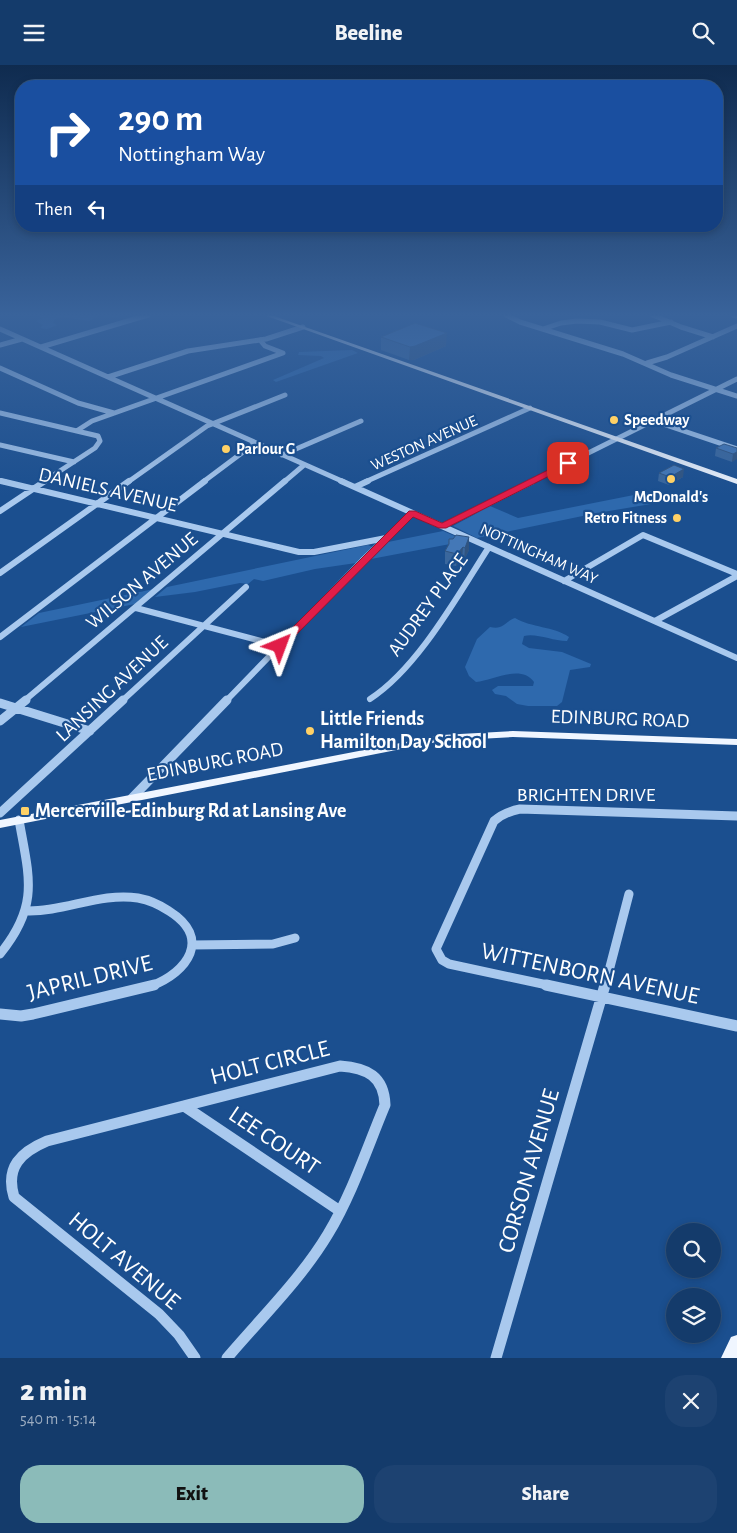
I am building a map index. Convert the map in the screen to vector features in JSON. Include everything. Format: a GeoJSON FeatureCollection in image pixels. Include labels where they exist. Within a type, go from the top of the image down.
{"type":"FeatureCollection","features":[{"type":"Feature","properties":{"kind":"main road"},"geometry":{"type":"LineString","coordinates":[[437,375],[737,482]]}},
{"type":"Feature","properties":{"kind":"main road","name":"EDINBURG ROAD"},"geometry":{"type":"LineString","coordinates":[[0,824],[418,742],[466,736],[513,734],[737,742]]}},
{"type":"Feature","properties":{"kind":"street"},"geometry":{"type":"LineString","coordinates":[[16,375],[78,403],[114,413]]}},
{"type":"Feature","properties":{"kind":"street","name":"NOTTINGHAM WAY"},"geometry":{"type":"LineString","coordinates":[[104,375],[737,658]]}},
{"type":"Feature","properties":{"kind":"street"},"geometry":{"type":"LineString","coordinates":[[108,377],[113,375]]}},
{"type":"Feature","properties":{"kind":"street"},"geometry":{"type":"LineString","coordinates":[[78,430],[92,421],[221,375]]}},
{"type":"Feature","properties":{"kind":"street"},"geometry":{"type":"LineString","coordinates":[[674,375],[737,396]]}},
{"type":"Feature","properties":{"kind":"street"},"geometry":{"type":"LineString","coordinates":[[443,526],[737,379]]}},
{"type":"Feature","properties":{"kind":"street"},"geometry":{"type":"LineString","coordinates":[[0,573],[211,423],[285,395]]}},
{"type":"Feature","properties":{"kind":"street","name":"WESTON AVENUE"},"geometry":{"type":"LineString","coordinates":[[355,487],[530,409]]}},
{"type":"Feature","properties":{"kind":"street"},"geometry":{"type":"LineString","coordinates":[[0,413],[95,434],[100,441],[98,446],[0,511]]}},
{"type":"Feature","properties":{"kind":"street"},"geometry":{"type":"LineString","coordinates":[[282,455],[361,421]]}},
{"type":"Feature","properties":{"kind":"street"},"geometry":{"type":"LineString","coordinates":[[654,421],[737,449]]}},
{"type":"Feature","properties":{"kind":"street"},"geometry":{"type":"LineString","coordinates":[[0,637],[255,443]]}},
{"type":"Feature","properties":{"kind":"street"},"geometry":{"type":"LineString","coordinates":[[0,445],[74,462]]}},
{"type":"Feature","properties":{"kind":"street","name":"WILSON AVENUE"},"geometry":{"type":"LineString","coordinates":[[0,721],[304,465]]}},
{"type":"Feature","properties":{"kind":"street","name":"DANIELS AVENUE"},"geometry":{"type":"LineString","coordinates":[[0,481],[223,535],[307,553],[386,538]]}},
{"type":"Feature","properties":{"kind":"street"},"geometry":{"type":"LineString","coordinates":[[132,798],[412,513]]}},
{"type":"Feature","properties":{"kind":"street"},"geometry":{"type":"LineString","coordinates":[[564,581],[643,535],[737,575]]}},
{"type":"Feature","properties":{"kind":"street","name":"AUDREY PLACE"},"geometry":{"type":"LineString","coordinates":[[370,699],[384,690],[430,637],[489,547]]}},
{"type":"Feature","properties":{"kind":"street"},"geometry":{"type":"LineString","coordinates":[[654,621],[737,575]]}},
{"type":"Feature","properties":{"kind":"street","name":"LANSING AVENUE"},"geometry":{"type":"LineString","coordinates":[[0,813],[246,587]]}},
{"type":"Feature","properties":{"kind":"street"},"geometry":{"type":"LineString","coordinates":[[136,608],[280,646]]}},
{"type":"Feature","properties":{"kind":"street"},"geometry":{"type":"LineString","coordinates":[[0,703],[90,731]]}},
{"type":"Feature","properties":{"kind":"street","name":"BRIGHTEN DRIVE"},"geometry":{"type":"LineString","coordinates":[[438,955],[436,949],[494,821],[500,815],[520,809],[737,815]]}},
{"type":"Feature","properties":{"kind":"street"},"geometry":{"type":"LineString","coordinates":[[0,954],[14,937],[26,911],[29,885],[18,820]]}},
{"type":"Feature","properties":{"kind":"street","name":"CORSON AVENUE"},"geometry":{"type":"LineString","coordinates":[[496,1358],[630,894]]}},
{"type":"Feature","properties":{"kind":"street"},"geometry":{"type":"LineString","coordinates":[[26,911],[48,912],[118,897],[140,898],[162,907],[183,922],[191,937],[192,945],[274,944],[295,938]]}},
{"type":"Feature","properties":{"kind":"street","name":"JAPRIL DRIVE"},"geometry":{"type":"LineString","coordinates":[[0,1014],[15,1016],[33,1014],[164,981],[182,968],[188,959],[192,945]]}},
{"type":"Feature","properties":{"kind":"street","name":"WITTENBORN AVENUE"},"geometry":{"type":"LineString","coordinates":[[438,955],[449,964],[737,1026]]}},
{"type":"Feature","properties":{"kind":"street","name":"HOLT CIRCLE"},"geometry":{"type":"LineString","coordinates":[[20,1203],[10,1189],[10,1179],[13,1169],[22,1156],[36,1145],[340,1066],[360,1068],[369,1072],[383,1086],[386,1095],[385,1105],[340,1211],[328,1234],[308,1263],[227,1358]]}},
{"type":"Feature","properties":{"kind":"street","name":"LEE COURT"},"geometry":{"type":"LineString","coordinates":[[184,1106],[340,1211]]}},
{"type":"Feature","properties":{"kind":"street","name":"HOLT AVENUE"},"geometry":{"type":"LineString","coordinates":[[20,1203],[159,1314],[179,1335],[195,1358]]}},
{"type":"Feature","properties":{"kind":"shaded area"},"geometry":{"type":"Polygon","coordinates":[[[284,375],[295,375],[276,382],[273,380],[284,375]]]}},
{"type":"Feature","properties":{"kind":"shaded area"},"geometry":{"type":"Polygon","coordinates":[[[654,491],[675,500],[597,513],[477,538],[453,526],[490,506],[518,518],[654,491]]]}},
{"type":"Feature","properties":{"kind":"shaded area"},"geometry":{"type":"Polygon","coordinates":[[[443,531],[466,541],[371,559],[388,542],[443,531]]]}},
{"type":"Feature","properties":{"kind":"shaded area"},"geometry":{"type":"Polygon","coordinates":[[[368,545],[372,547],[356,563],[315,569],[263,581],[254,579],[248,584],[240,583],[195,592],[155,597],[167,587],[368,545]]]}},
{"type":"Feature","properties":{"kind":"shaded area"},"geometry":{"type":"Polygon","coordinates":[[[154,589],[135,604],[21,627],[39,613],[154,589]]]}},
{"type":"Feature","properties":{"kind":"shaded area"},"geometry":{"type":"Polygon","coordinates":[[[515,618],[528,624],[563,633],[569,637],[567,641],[529,635],[524,636],[522,644],[529,648],[562,652],[591,664],[590,667],[570,670],[562,702],[557,706],[517,704],[506,696],[495,694],[492,690],[498,686],[533,686],[534,682],[522,674],[507,675],[476,682],[469,676],[465,667],[477,639],[490,627],[501,627],[515,618]]]}},
{"type":"Feature","properties":{"kind":"building"},"geometry":{"type":"Polygon","coordinates":[[[724,444],[737,448],[737,452],[733,454],[716,448],[724,444]]]}},
{"type":"Feature","properties":{"kind":"building"},"geometry":{"type":"Polygon","coordinates":[[[674,465],[684,469],[670,477],[659,473],[674,465]]]}},
{"type":"Feature","properties":{"kind":"building"},"geometry":{"type":"Polygon","coordinates":[[[456,535],[469,537],[465,548],[463,547],[457,554],[445,551],[449,544],[449,539],[453,539],[456,535]]]}},
{"type":"Feature","properties":{"kind":"place","name":"Speedway"},"geometry":{"type":"Point","coordinates":[614,420]}},
{"type":"Feature","properties":{"kind":"place","name":"Parlour G"},"geometry":{"type":"Point","coordinates":[226,449]}},
{"type":"Feature","properties":{"kind":"place","name":"McDonald's"},"geometry":{"type":"Point","coordinates":[671,479]}},
{"type":"Feature","properties":{"kind":"place","name":"Retro Fitness"},"geometry":{"type":"Point","coordinates":[677,518]}},
{"type":"Feature","properties":{"kind":"place","name":"Little Friends Hamilton Day School"},"geometry":{"type":"Point","coordinates":[310,731]}},
{"type":"Feature","properties":{"kind":"place","name":"Mercerville-Edinburg Rd at Lansing Ave"},"geometry":{"type":"Point","coordinates":[25,811]}},
{"type":"Feature","properties":{"kind":"route"},"geometry":{"type":"LineString","coordinates":[[280,646],[362,561],[412,513],[443,526],[568,463]]}}]}
